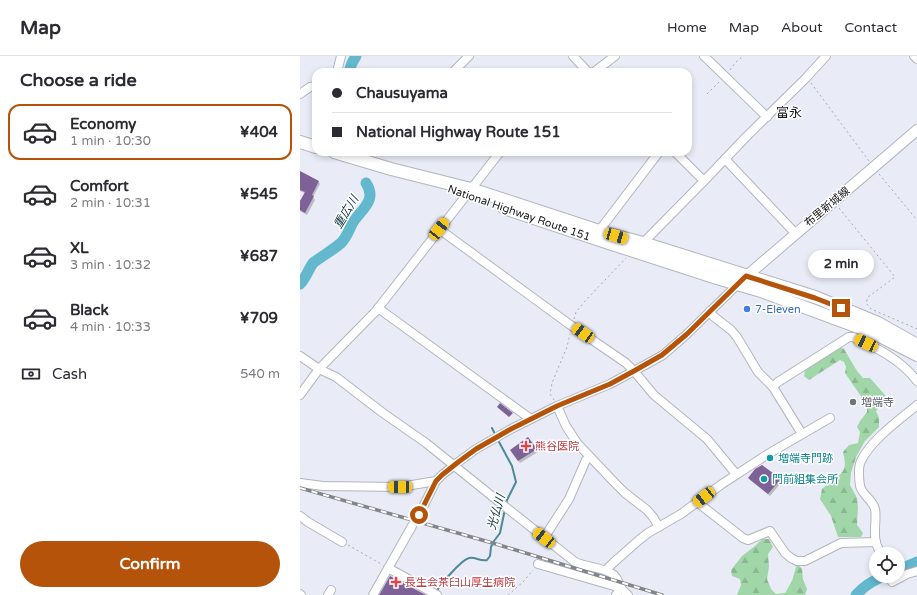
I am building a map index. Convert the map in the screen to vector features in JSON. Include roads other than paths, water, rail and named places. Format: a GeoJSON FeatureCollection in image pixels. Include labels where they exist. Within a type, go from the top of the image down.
{"type":"FeatureCollection","features":[{"type":"Feature","properties":{"kind":"highway"},"geometry":{"type":"LineString","coordinates":[[300,142],[312,146]]}},
{"type":"Feature","properties":{"kind":"highway","name":"National Highway Route 151"},"geometry":{"type":"LineString","coordinates":[[347,156],[643,243],[742,280],[761,291],[874,333],[917,355]]}},
{"type":"Feature","properties":{"kind":"highway","name":"National Highway Route 151"},"geometry":{"type":"LineString","coordinates":[[468,192],[609,243],[742,280],[815,298],[885,327],[917,345]]}},
{"type":"Feature","properties":{"kind":"main road","name":"布里新城線"},"geometry":{"type":"LineString","coordinates":[[742,280],[917,130]]}},
{"type":"Feature","properties":{"kind":"street"},"geometry":{"type":"LineString","coordinates":[[338,68],[341,56]]}},
{"type":"Feature","properties":{"kind":"street"},"geometry":{"type":"LineString","coordinates":[[457,68],[469,56]]}},
{"type":"Feature","properties":{"kind":"street"},"geometry":{"type":"LineString","coordinates":[[573,56],[584,68]]}},
{"type":"Feature","properties":{"kind":"street"},"geometry":{"type":"LineString","coordinates":[[599,68],[615,56]]}},
{"type":"Feature","properties":{"kind":"street"},"geometry":{"type":"LineString","coordinates":[[704,56],[767,117]]}},
{"type":"Feature","properties":{"kind":"street"},"geometry":{"type":"LineString","coordinates":[[643,243],[826,56]]}},
{"type":"Feature","properties":{"kind":"street"},"geometry":{"type":"LineString","coordinates":[[914,56],[917,59]]}},
{"type":"Feature","properties":{"kind":"street"},"geometry":{"type":"LineString","coordinates":[[300,94],[312,87]]}},
{"type":"Feature","properties":{"kind":"street"},"geometry":{"type":"LineString","coordinates":[[300,395],[320,369],[378,308],[497,156]]}},
{"type":"Feature","properties":{"kind":"street"},"geometry":{"type":"LineString","coordinates":[[602,232],[602,227],[656,156]]}},
{"type":"Feature","properties":{"kind":"street"},"geometry":{"type":"LineString","coordinates":[[679,156],[704,181]]}},
{"type":"Feature","properties":{"kind":"street"},"geometry":{"type":"LineString","coordinates":[[725,159],[796,234]]}},
{"type":"Feature","properties":{"kind":"street"},"geometry":{"type":"LineString","coordinates":[[439,229],[569,324],[626,363],[654,395],[707,439],[736,474]]}},
{"type":"Feature","properties":{"kind":"street"},"geometry":{"type":"LineString","coordinates":[[419,515],[436,481],[454,465],[497,436],[557,406],[610,384],[662,355],[687,334],[742,280]]}},
{"type":"Feature","properties":{"kind":"street"},"geometry":{"type":"LineString","coordinates":[[378,308],[528,416],[530,419]]}},
{"type":"Feature","properties":{"kind":"street"},"geometry":{"type":"LineString","coordinates":[[710,312],[737,336],[758,372],[773,387],[802,434]]}},
{"type":"Feature","properties":{"kind":"street"},"geometry":{"type":"LineString","coordinates":[[773,387],[778,382],[849,337],[853,337],[878,349],[902,365],[917,381]]}},
{"type":"Feature","properties":{"kind":"street"},"geometry":{"type":"LineString","coordinates":[[300,356],[336,377],[383,413],[426,443],[575,562],[607,571],[618,579],[618,592]]}},
{"type":"Feature","properties":{"kind":"street"},"geometry":{"type":"LineString","coordinates":[[878,547],[876,542],[875,509],[860,485],[860,462],[878,438],[917,405]]}},
{"type":"Feature","properties":{"kind":"street"},"geometry":{"type":"LineString","coordinates":[[557,406],[566,426],[577,443],[625,493],[653,516],[659,527]]}},
{"type":"Feature","properties":{"kind":"street"},"geometry":{"type":"LineString","coordinates":[[607,571],[613,563],[639,540],[681,514],[736,474],[830,418]]}},
{"type":"Feature","properties":{"kind":"street"},"geometry":{"type":"LineString","coordinates":[[544,538],[569,499],[586,460],[589,457]]}},
{"type":"Feature","properties":{"kind":"street"},"geometry":{"type":"LineString","coordinates":[[300,483],[323,486],[400,487],[436,481]]}},
{"type":"Feature","properties":{"kind":"street"},"geometry":{"type":"LineString","coordinates":[[697,502],[743,538],[748,540],[770,531],[785,553],[797,561],[805,561],[841,543],[876,542]]}},
{"type":"Feature","properties":{"kind":"street"},"geometry":{"type":"LineString","coordinates":[[300,516],[342,542]]}},
{"type":"Feature","properties":{"kind":"street"},"geometry":{"type":"LineString","coordinates":[[372,595],[412,526]]}},
{"type":"Feature","properties":{"kind":"street"},"geometry":{"type":"LineString","coordinates":[[538,564],[628,595]]}},
{"type":"Feature","properties":{"kind":"street"},"geometry":{"type":"LineString","coordinates":[[388,568],[433,594]]}},
{"type":"Feature","properties":{"kind":"street"},"geometry":{"type":"LineString","coordinates":[[905,575],[917,571]]}},
{"type":"Feature","properties":{"kind":"waterway","name":"重広川"},"geometry":{"type":"LineString","coordinates":[[350,68],[356,56]]}},
{"type":"Feature","properties":{"kind":"waterway","name":"重広川"},"geometry":{"type":"LineString","coordinates":[[300,284],[313,263],[338,246],[348,234],[355,219],[369,200],[369,189],[366,183]]}},
{"type":"Feature","properties":{"kind":"waterway","name":"光仏川"},"geometry":{"type":"LineString","coordinates":[[492,428],[496,436]]}},
{"type":"Feature","properties":{"kind":"waterway","name":"光仏川"},"geometry":{"type":"LineString","coordinates":[[498,440],[512,466],[516,482],[506,505]]}},
{"type":"Feature","properties":{"kind":"waterway","name":"光仏川"},"geometry":{"type":"LineString","coordinates":[[436,592],[451,573],[465,560],[469,558],[487,560],[490,556],[491,547],[500,533],[505,509]]}},
{"type":"Feature","properties":{"kind":"waterway"},"geometry":{"type":"LineString","coordinates":[[905,567],[917,562]]}},
{"type":"Feature","properties":{"kind":"waterway"},"geometry":{"type":"LineString","coordinates":[[856,595],[871,583]]}},
{"type":"Feature","properties":{"kind":"railway"},"geometry":{"type":"LineString","coordinates":[[300,488],[496,544],[662,595]]}},
{"type":"Feature","properties":{"kind":"place","name":"7-Eleven"},"geometry":{"type":"Point","coordinates":[747,309]}},
{"type":"Feature","properties":{"kind":"place","name":"増端寺"},"geometry":{"type":"Point","coordinates":[853,402]}},
{"type":"Feature","properties":{"kind":"place","name":"熊谷医院"},"geometry":{"type":"Point","coordinates":[526,446]}},
{"type":"Feature","properties":{"kind":"place","name":"増端寺門跡"},"geometry":{"type":"Point","coordinates":[770,458]}},
{"type":"Feature","properties":{"kind":"place","name":"門前組集会所"},"geometry":{"type":"Point","coordinates":[764,479]}},
{"type":"Feature","properties":{"kind":"place","name":"長生会茶臼山厚生病院"},"geometry":{"type":"Point","coordinates":[396,582]}},
{"type":"Feature","properties":{"kind":"district","name":"富永"},"geometry":{"type":"Point","coordinates":[789,113]}}]}
